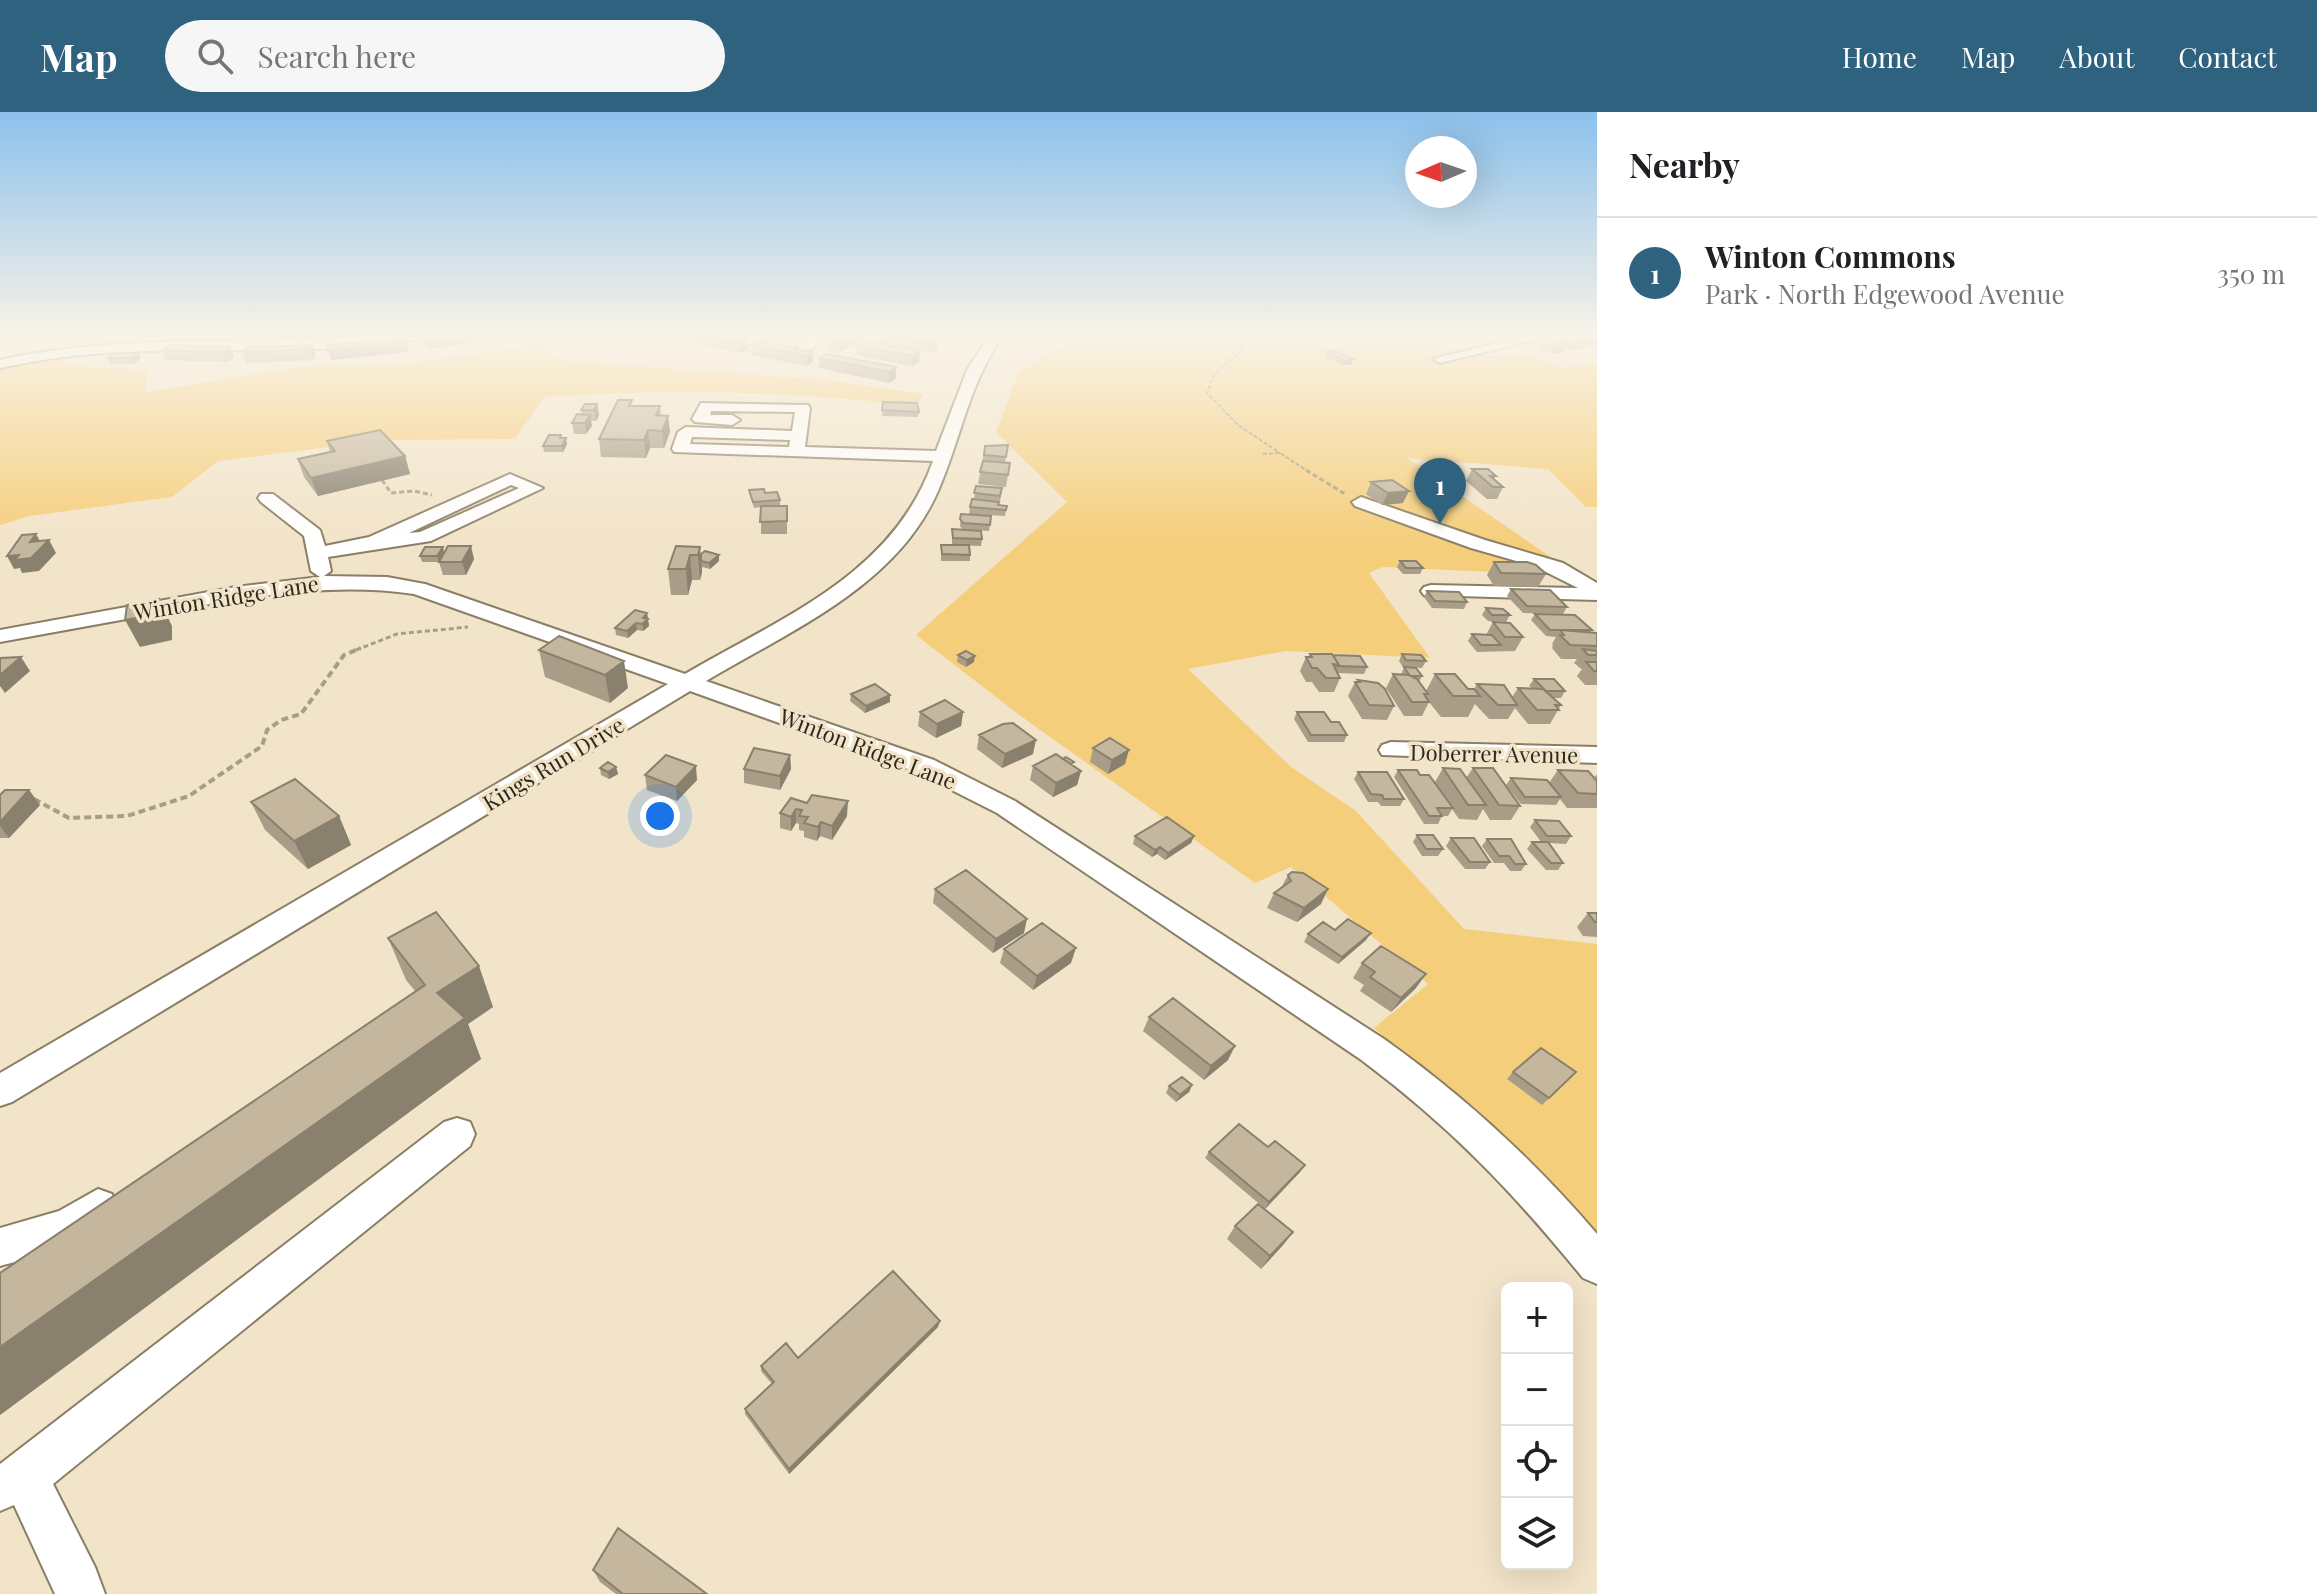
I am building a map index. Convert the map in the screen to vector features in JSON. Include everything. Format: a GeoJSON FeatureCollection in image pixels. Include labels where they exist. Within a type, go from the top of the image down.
{"type":"FeatureCollection","features":[{"type":"Feature","properties":{"kind":"street","name":"Kings Run Drive"},"geometry":{"type":"LineString","coordinates":[[0,1091],[862,578],[890,550],[921,509],[959,403]]}},
{"type":"Feature","properties":{"kind":"street"},"geometry":{"type":"LineString","coordinates":[[799,437],[803,408],[706,406],[700,419],[799,437],[941,456]]}},
{"type":"Feature","properties":{"kind":"street"},"geometry":{"type":"LineString","coordinates":[[686,432],[799,437],[680,449],[686,432]]}},
{"type":"Feature","properties":{"kind":"street"},"geometry":{"type":"LineString","coordinates":[[318,553],[374,542],[424,537],[534,488],[510,479],[374,542]]}},
{"type":"Feature","properties":{"kind":"street"},"geometry":{"type":"LineString","coordinates":[[267,498],[313,534],[322,581]]}},
{"type":"Feature","properties":{"kind":"street"},"geometry":{"type":"LineString","coordinates":[[1361,502],[1588,576],[1597,593],[1431,591]]}},
{"type":"Feature","properties":{"kind":"street","name":"Winton Ridge Lane"},"geometry":{"type":"LineString","coordinates":[[0,636],[278,585],[373,581],[418,588],[925,766],[1006,807],[1372,1049],[1427,1089],[1481,1136],[1535,1190],[1597,1264]]}},
{"type":"Feature","properties":{"kind":"street"},"geometry":{"type":"LineString","coordinates":[[0,649],[59,634],[89,619]]}},
{"type":"Feature","properties":{"kind":"street","name":"Doberrer Avenue"},"geometry":{"type":"LineString","coordinates":[[1391,750],[1597,755]]}},
{"type":"Feature","properties":{"kind":"street"},"geometry":{"type":"LineString","coordinates":[[80,1594],[78,1584],[13,1483],[457,1134]]}},
{"type":"Feature","properties":{"kind":"street"},"geometry":{"type":"LineString","coordinates":[[0,1247],[68,1227],[120,1192]]}},
{"type":"Feature","properties":{"kind":"path"},"geometry":{"type":"LineString","coordinates":[[1217,403],[1238,425],[1361,502]]}},
{"type":"Feature","properties":{"kind":"path"},"geometry":{"type":"LineString","coordinates":[[1263,454],[1280,453]]}},
{"type":"Feature","properties":{"kind":"path"},"geometry":{"type":"LineString","coordinates":[[382,480],[391,493],[414,491],[438,497]]}},
{"type":"Feature","properties":{"kind":"path"},"geometry":{"type":"LineString","coordinates":[[32,798],[69,818],[127,816],[189,796],[262,746],[267,730],[281,720],[301,714],[344,655],[397,634],[484,625],[503,617]]}},
{"type":"Feature","properties":{"kind":"shaded area"},"geometry":{"type":"Polygon","coordinates":[[[0,403],[540,403],[515,439],[383,440],[218,461],[172,497],[29,516],[0,525],[0,403]]]}},
{"type":"Feature","properties":{"kind":"shaded area"},"geometry":{"type":"Polygon","coordinates":[[[888,403],[919,403],[917,406],[888,403]]]}},
{"type":"Feature","properties":{"kind":"shaded area"},"geometry":{"type":"Polygon","coordinates":[[[1007,403],[1597,403],[1597,507],[1586,507],[1548,469],[1407,458],[1578,576],[1383,567],[1369,573],[1430,658],[1286,651],[1188,669],[1291,767],[1356,811],[1464,929],[1597,944],[1597,1241],[1513,1148],[1374,1028],[1428,984],[1291,867],[1255,883],[1022,717],[916,635],[1067,502],[996,432],[1007,403]]]}},
{"type":"Feature","properties":{"kind":"building"},"geometry":{"type":"Polygon","coordinates":[[[616,403],[660,406],[656,415],[668,416],[662,431],[648,430],[644,440],[599,439],[616,403]]]}},
{"type":"Feature","properties":{"kind":"building"},"geometry":{"type":"Polygon","coordinates":[[[883,403],[917,403],[919,412],[882,410],[883,403]]]}},
{"type":"Feature","properties":{"kind":"building"},"geometry":{"type":"Polygon","coordinates":[[[585,404],[597,404],[594,410],[581,410],[585,404]]]}},
{"type":"Feature","properties":{"kind":"building"},"geometry":{"type":"Polygon","coordinates":[[[577,414],[590,415],[585,423],[572,423],[577,414]]]}},
{"type":"Feature","properties":{"kind":"building"},"geometry":{"type":"Polygon","coordinates":[[[380,430],[405,456],[311,478],[298,459],[335,451],[327,441],[380,430]]]}},
{"type":"Feature","properties":{"kind":"building"},"geometry":{"type":"Polygon","coordinates":[[[549,435],[566,438],[562,446],[543,446],[549,435]]]}},
{"type":"Feature","properties":{"kind":"building"},"geometry":{"type":"Polygon","coordinates":[[[1008,445],[1006,457],[984,455],[985,446],[1008,445]]]}},
{"type":"Feature","properties":{"kind":"building"},"geometry":{"type":"Polygon","coordinates":[[[983,461],[1010,463],[1008,475],[980,472],[983,461]]]}},
{"type":"Feature","properties":{"kind":"building"},"geometry":{"type":"Polygon","coordinates":[[[1441,467],[1453,467],[1459,474],[1446,473],[1441,467]]]}},
{"type":"Feature","properties":{"kind":"building"},"geometry":{"type":"Polygon","coordinates":[[[1472,469],[1488,469],[1496,476],[1490,476],[1503,487],[1493,487],[1472,469]]]}},
{"type":"Feature","properties":{"kind":"building"},"geometry":{"type":"Polygon","coordinates":[[[1392,480],[1409,491],[1388,493],[1371,482],[1392,480]]]}},
{"type":"Feature","properties":{"kind":"building"},"geometry":{"type":"Polygon","coordinates":[[[976,486],[1002,488],[1000,496],[974,493],[976,486]]]}},
{"type":"Feature","properties":{"kind":"building"},"geometry":{"type":"Polygon","coordinates":[[[764,489],[765,493],[777,492],[780,500],[753,502],[749,490],[764,489]]]}},
{"type":"Feature","properties":{"kind":"building"},"geometry":{"type":"Polygon","coordinates":[[[972,499],[999,502],[998,505],[1007,506],[1006,510],[970,507],[972,499]]]}},
{"type":"Feature","properties":{"kind":"building"},"geometry":{"type":"Polygon","coordinates":[[[761,506],[787,506],[787,521],[760,522],[761,506]]]}},
{"type":"Feature","properties":{"kind":"building"},"geometry":{"type":"Polygon","coordinates":[[[961,514],[991,516],[990,525],[963,523],[961,514]]]}},
{"type":"Feature","properties":{"kind":"building"},"geometry":{"type":"Polygon","coordinates":[[[952,529],[981,531],[982,539],[953,538],[952,529]]]}},
{"type":"Feature","properties":{"kind":"building"},"geometry":{"type":"Polygon","coordinates":[[[36,534],[30,542],[49,540],[31,558],[15,560],[19,555],[7,556],[22,535],[36,534]]]}},
{"type":"Feature","properties":{"kind":"building"},"geometry":{"type":"Polygon","coordinates":[[[941,545],[969,545],[970,555],[942,554],[941,545]]]}},
{"type":"Feature","properties":{"kind":"building"},"geometry":{"type":"Polygon","coordinates":[[[448,546],[471,546],[462,562],[439,562],[448,546]]]}},
{"type":"Feature","properties":{"kind":"building"},"geometry":{"type":"Polygon","coordinates":[[[676,546],[700,547],[698,555],[690,555],[686,569],[668,569],[676,546]]]}},
{"type":"Feature","properties":{"kind":"building"},"geometry":{"type":"Polygon","coordinates":[[[425,547],[443,547],[437,556],[420,556],[425,547]]]}},
{"type":"Feature","properties":{"kind":"building"},"geometry":{"type":"Polygon","coordinates":[[[705,551],[719,555],[709,563],[701,561],[701,554],[705,551]]]}},
{"type":"Feature","properties":{"kind":"building"},"geometry":{"type":"Polygon","coordinates":[[[1400,561],[1416,561],[1423,568],[1406,568],[1400,561]]]}},
{"type":"Feature","properties":{"kind":"building"},"geometry":{"type":"Polygon","coordinates":[[[1494,562],[1527,562],[1546,574],[1501,573],[1494,562]]]}},
{"type":"Feature","properties":{"kind":"building"},"geometry":{"type":"Polygon","coordinates":[[[1511,589],[1550,590],[1567,607],[1527,606],[1511,589]]]}},
{"type":"Feature","properties":{"kind":"building"},"geometry":{"type":"Polygon","coordinates":[[[1427,591],[1459,592],[1467,602],[1435,601],[1427,591]]]}},
{"type":"Feature","properties":{"kind":"building"},"geometry":{"type":"Polygon","coordinates":[[[159,599],[158,614],[125,620],[127,605],[159,599]]]}},
{"type":"Feature","properties":{"kind":"building"},"geometry":{"type":"Polygon","coordinates":[[[1486,608],[1503,609],[1510,615],[1492,615],[1486,608]]]}},
{"type":"Feature","properties":{"kind":"building"},"geometry":{"type":"Polygon","coordinates":[[[635,610],[647,613],[643,618],[648,619],[642,624],[636,623],[627,631],[615,628],[635,610]]]}},
{"type":"Feature","properties":{"kind":"building"},"geometry":{"type":"Polygon","coordinates":[[[1535,614],[1575,615],[1592,630],[1550,630],[1535,614]]]}},
{"type":"Feature","properties":{"kind":"building"},"geometry":{"type":"Polygon","coordinates":[[[1493,622],[1510,623],[1523,637],[1505,637],[1493,622]]]}},
{"type":"Feature","properties":{"kind":"building"},"geometry":{"type":"Polygon","coordinates":[[[1560,630],[1597,633],[1597,646],[1570,645],[1560,635],[1564,635],[1560,630]]]}},
{"type":"Feature","properties":{"kind":"building"},"geometry":{"type":"Polygon","coordinates":[[[1472,634],[1492,635],[1501,645],[1481,645],[1472,634]]]}},
{"type":"Feature","properties":{"kind":"building"},"geometry":{"type":"Polygon","coordinates":[[[559,636],[624,661],[605,675],[539,650],[559,636]]]}},
{"type":"Feature","properties":{"kind":"building"},"geometry":{"type":"Polygon","coordinates":[[[1583,649],[1597,651],[1597,656],[1588,655],[1583,649]]]}},
{"type":"Feature","properties":{"kind":"building"},"geometry":{"type":"Polygon","coordinates":[[[966,651],[975,656],[967,660],[958,655],[966,651]]]}},
{"type":"Feature","properties":{"kind":"building"},"geometry":{"type":"Polygon","coordinates":[[[1310,654],[1332,654],[1339,665],[1333,664],[1340,678],[1326,678],[1317,668],[1312,668],[1306,657],[1312,657],[1310,654]]]}},
{"type":"Feature","properties":{"kind":"building"},"geometry":{"type":"Polygon","coordinates":[[[1402,654],[1421,655],[1426,661],[1406,660],[1402,654]]]}},
{"type":"Feature","properties":{"kind":"building"},"geometry":{"type":"Polygon","coordinates":[[[1333,655],[1360,656],[1367,667],[1338,666],[1333,655]]]}},
{"type":"Feature","properties":{"kind":"building"},"geometry":{"type":"Polygon","coordinates":[[[21,657],[0,675],[0,658],[21,657]]]}},
{"type":"Feature","properties":{"kind":"building"},"geometry":{"type":"Polygon","coordinates":[[[1586,662],[1597,662],[1597,671],[1594,671],[1586,662]]]}},
{"type":"Feature","properties":{"kind":"building"},"geometry":{"type":"Polygon","coordinates":[[[1404,667],[1416,668],[1422,676],[1410,676],[1404,667]]]}},
{"type":"Feature","properties":{"kind":"building"},"geometry":{"type":"Polygon","coordinates":[[[1393,674],[1417,679],[1428,694],[1424,694],[1429,702],[1412,702],[1393,674]]]}},
{"type":"Feature","properties":{"kind":"building"},"geometry":{"type":"Polygon","coordinates":[[[1435,674],[1455,674],[1468,689],[1474,689],[1480,696],[1453,696],[1435,674]]]}},
{"type":"Feature","properties":{"kind":"building"},"geometry":{"type":"Polygon","coordinates":[[[1534,679],[1554,679],[1565,691],[1546,691],[1534,679]]]}},
{"type":"Feature","properties":{"kind":"building"},"geometry":{"type":"Polygon","coordinates":[[[1358,680],[1378,683],[1394,706],[1369,705],[1355,682],[1360,682],[1358,680]]]}},
{"type":"Feature","properties":{"kind":"building"},"geometry":{"type":"Polygon","coordinates":[[[875,684],[890,695],[866,706],[851,694],[875,684]]]}},
{"type":"Feature","properties":{"kind":"building"},"geometry":{"type":"Polygon","coordinates":[[[1477,684],[1504,685],[1517,705],[1498,705],[1477,684]]]}},
{"type":"Feature","properties":{"kind":"building"},"geometry":{"type":"Polygon","coordinates":[[[1518,688],[1543,689],[1561,705],[1555,705],[1559,710],[1537,710],[1518,688]]]}},
{"type":"Feature","properties":{"kind":"building"},"geometry":{"type":"Polygon","coordinates":[[[945,700],[963,712],[937,724],[920,712],[945,700]]]}},
{"type":"Feature","properties":{"kind":"building"},"geometry":{"type":"Polygon","coordinates":[[[1297,712],[1324,712],[1331,722],[1339,722],[1347,735],[1311,735],[1297,712]]]}},
{"type":"Feature","properties":{"kind":"building"},"geometry":{"type":"Polygon","coordinates":[[[1013,723],[1036,740],[1005,754],[979,735],[1003,724],[1013,723]]]}},
{"type":"Feature","properties":{"kind":"building"},"geometry":{"type":"Polygon","coordinates":[[[1110,738],[1129,750],[1112,760],[1093,748],[1110,738]]]}},
{"type":"Feature","properties":{"kind":"building"},"geometry":{"type":"Polygon","coordinates":[[[754,748],[790,755],[780,776],[744,769],[754,748]]]}},
{"type":"Feature","properties":{"kind":"building"},"geometry":{"type":"Polygon","coordinates":[[[1056,754],[1081,771],[1056,783],[1033,766],[1056,754]]]}},
{"type":"Feature","properties":{"kind":"building"},"geometry":{"type":"Polygon","coordinates":[[[666,755],[696,766],[676,787],[645,775],[666,755]]]}},
{"type":"Feature","properties":{"kind":"building"},"geometry":{"type":"Polygon","coordinates":[[[608,762],[616,767],[608,772],[600,768],[608,762]]]}},
{"type":"Feature","properties":{"kind":"building"},"geometry":{"type":"Polygon","coordinates":[[[1443,768],[1460,769],[1486,805],[1468,805],[1443,768]]]}},
{"type":"Feature","properties":{"kind":"building"},"geometry":{"type":"Polygon","coordinates":[[[1473,768],[1493,768],[1520,806],[1499,805],[1473,768]]]}},
{"type":"Feature","properties":{"kind":"building"},"geometry":{"type":"Polygon","coordinates":[[[1398,770],[1417,770],[1420,775],[1429,775],[1453,808],[1437,808],[1442,816],[1429,816],[1398,770]]]}},
{"type":"Feature","properties":{"kind":"building"},"geometry":{"type":"Polygon","coordinates":[[[1558,770],[1588,771],[1597,781],[1597,794],[1578,793],[1558,770]]]}},
{"type":"Feature","properties":{"kind":"building"},"geometry":{"type":"Polygon","coordinates":[[[1358,772],[1387,772],[1404,799],[1384,799],[1382,795],[1371,794],[1358,772]]]}},
{"type":"Feature","properties":{"kind":"building"},"geometry":{"type":"Polygon","coordinates":[[[1511,778],[1547,780],[1561,797],[1525,797],[1511,778]]]}},
{"type":"Feature","properties":{"kind":"building"},"geometry":{"type":"Polygon","coordinates":[[[295,779],[339,816],[294,841],[251,802],[295,779]]]}},
{"type":"Feature","properties":{"kind":"building"},"geometry":{"type":"Polygon","coordinates":[[[5,790],[29,790],[0,822],[0,795],[5,790]]]}},
{"type":"Feature","properties":{"kind":"building"},"geometry":{"type":"Polygon","coordinates":[[[812,795],[848,801],[832,826],[821,822],[818,827],[804,823],[808,817],[799,816],[802,810],[796,809],[791,817],[780,813],[791,798],[807,803],[812,795]]]}},
{"type":"Feature","properties":{"kind":"building"},"geometry":{"type":"Polygon","coordinates":[[[1167,817],[1194,836],[1168,853],[1160,847],[1155,850],[1135,836],[1167,817]]]}},
{"type":"Feature","properties":{"kind":"building"},"geometry":{"type":"Polygon","coordinates":[[[1535,820],[1559,821],[1571,836],[1547,836],[1535,820]]]}},
{"type":"Feature","properties":{"kind":"building"},"geometry":{"type":"Polygon","coordinates":[[[1417,835],[1433,835],[1443,849],[1426,849],[1417,835]]]}},
{"type":"Feature","properties":{"kind":"building"},"geometry":{"type":"Polygon","coordinates":[[[1451,838],[1474,838],[1490,862],[1470,862],[1451,838]]]}},
{"type":"Feature","properties":{"kind":"building"},"geometry":{"type":"Polygon","coordinates":[[[1487,839],[1511,839],[1526,864],[1515,864],[1509,856],[1499,856],[1487,839]]]}},
{"type":"Feature","properties":{"kind":"building"},"geometry":{"type":"Polygon","coordinates":[[[1532,842],[1548,842],[1563,863],[1551,863],[1532,842]]]}},
{"type":"Feature","properties":{"kind":"building"},"geometry":{"type":"Polygon","coordinates":[[[966,870],[1027,919],[996,939],[935,889],[966,870]]]}},
{"type":"Feature","properties":{"kind":"building"},"geometry":{"type":"Polygon","coordinates":[[[1292,872],[1303,873],[1328,889],[1304,908],[1274,893],[1291,881],[1288,875],[1292,872]]]}},
{"type":"Feature","properties":{"kind":"building"},"geometry":{"type":"Polygon","coordinates":[[[436,912],[479,966],[437,993],[465,1018],[0,1347],[0,1273],[425,985],[388,938],[436,912]]]}},
{"type":"Feature","properties":{"kind":"building"},"geometry":{"type":"Polygon","coordinates":[[[1588,913],[1597,913],[1597,922],[1595,922],[1588,913]]]}},
{"type":"Feature","properties":{"kind":"building"},"geometry":{"type":"Polygon","coordinates":[[[1348,919],[1371,933],[1342,957],[1308,934],[1323,922],[1335,930],[1348,919]]]}},
{"type":"Feature","properties":{"kind":"building"},"geometry":{"type":"Polygon","coordinates":[[[1042,923],[1076,948],[1037,976],[1004,949],[1042,923]]]}},
{"type":"Feature","properties":{"kind":"building"},"geometry":{"type":"Polygon","coordinates":[[[1381,946],[1426,974],[1401,998],[1370,977],[1375,972],[1362,963],[1381,946]]]}},
{"type":"Feature","properties":{"kind":"building"},"geometry":{"type":"Polygon","coordinates":[[[1173,998],[1235,1046],[1211,1066],[1149,1017],[1173,998]]]}},
{"type":"Feature","properties":{"kind":"building"},"geometry":{"type":"Polygon","coordinates":[[[1541,1048],[1576,1072],[1549,1098],[1513,1072],[1541,1048]]]}},
{"type":"Feature","properties":{"kind":"building"},"geometry":{"type":"Polygon","coordinates":[[[1182,1077],[1192,1085],[1180,1095],[1169,1086],[1182,1077]]]}},
{"type":"Feature","properties":{"kind":"building"},"geometry":{"type":"Polygon","coordinates":[[[1239,1124],[1268,1147],[1275,1141],[1305,1165],[1269,1202],[1209,1152],[1239,1124]]]}},
{"type":"Feature","properties":{"kind":"building"},"geometry":{"type":"Polygon","coordinates":[[[1258,1204],[1293,1232],[1270,1256],[1235,1226],[1258,1204]]]}},
{"type":"Feature","properties":{"kind":"building"},"geometry":{"type":"Polygon","coordinates":[[[893,1271],[940,1321],[789,1469],[745,1409],[774,1382],[761,1366],[786,1343],[798,1358],[893,1271]]]}},
{"type":"Feature","properties":{"kind":"building"},"geometry":{"type":"Polygon","coordinates":[[[618,1528],[707,1594],[623,1594],[593,1570],[618,1528]]]}},
{"type":"Feature","properties":{"kind":"place","name":"Winton Commons"},"geometry":{"type":"Point","coordinates":[1440,524]}}]}
